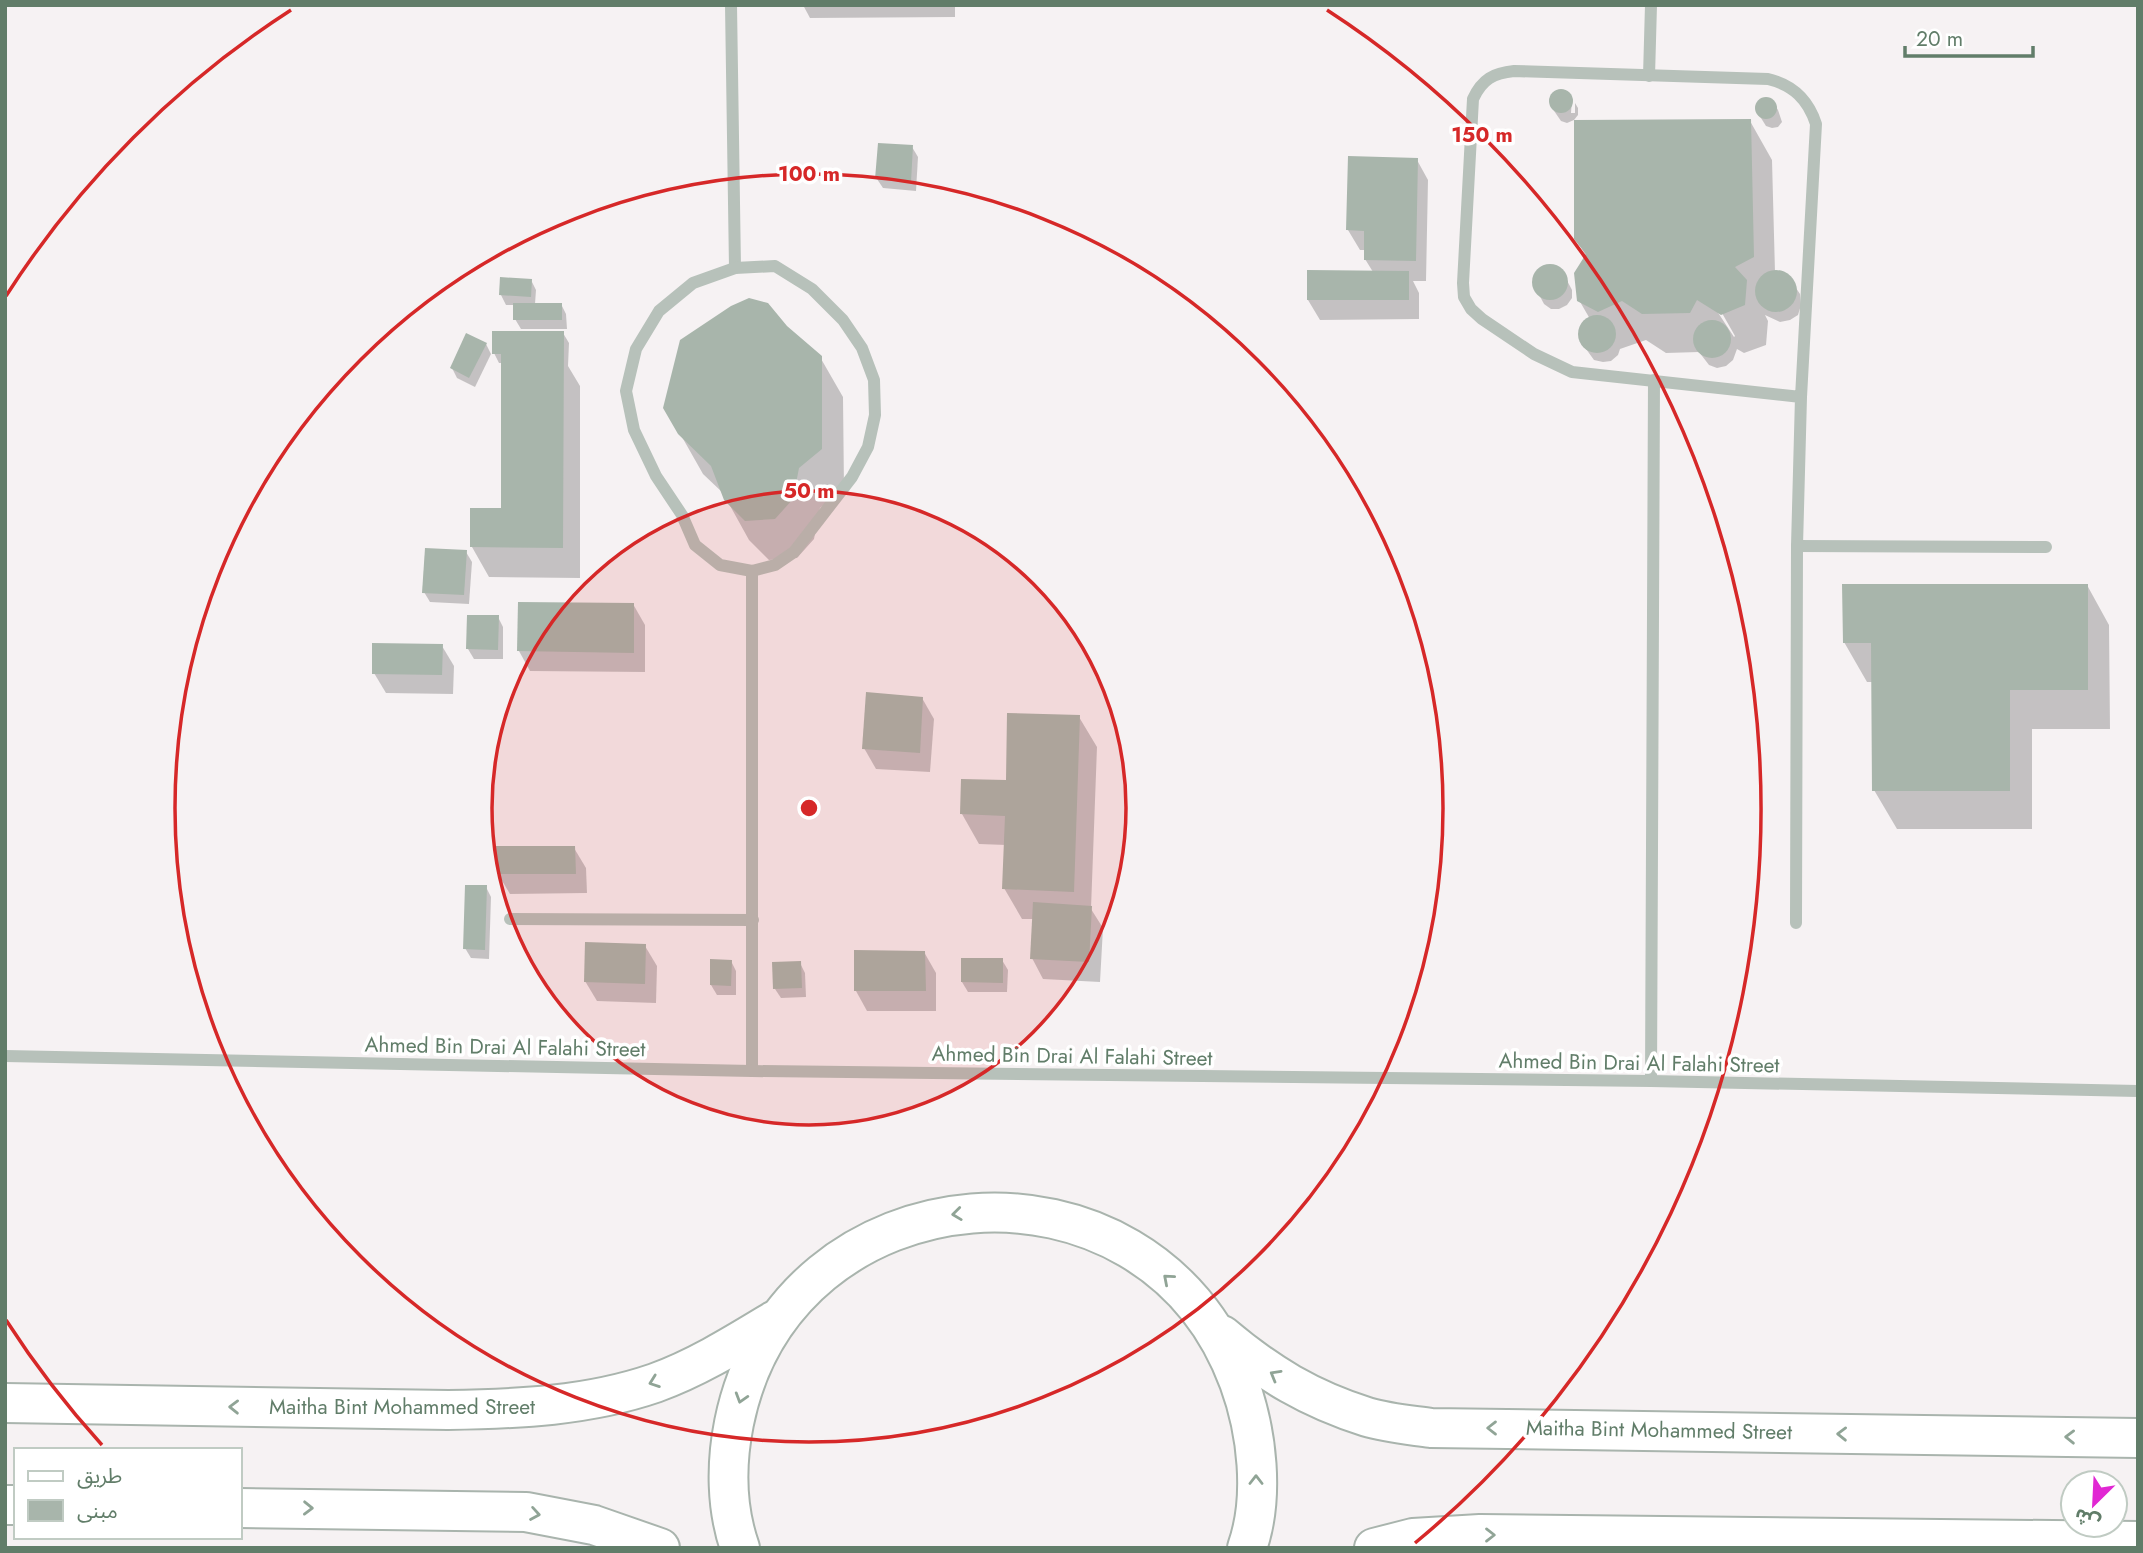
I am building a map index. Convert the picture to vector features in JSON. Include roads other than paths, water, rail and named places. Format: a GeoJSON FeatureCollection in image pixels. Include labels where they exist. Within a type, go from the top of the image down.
{"type":"FeatureCollection","features":[{"type":"Feature","properties":{"kind":"main road"},"geometry":{"type":"LineString","coordinates":[[740,1548],[729,1492],[730,1446],[739,1400],[756,1357],[780,1317],[807,1286],[839,1260],[875,1239],[927,1220],[954,1214],[996,1211],[1037,1215],[1077,1225],[1115,1241],[1151,1264],[1182,1291],[1209,1324],[1232,1363],[1248,1407],[1256,1452],[1256,1498],[1247,1548]]}},
{"type":"Feature","properties":{"kind":"main road","name":"Maitha Bint Mohammed Street"},"geometry":{"type":"LineString","coordinates":[[5,1402],[521,1409],[589,1401],[656,1382],[719,1353],[780,1317]]}},
{"type":"Feature","properties":{"kind":"main road","name":"Maitha Bint Mohammed Street"},"geometry":{"type":"LineString","coordinates":[[1209,1324],[1256,1364],[1311,1396],[1369,1418],[1431,1428],[2138,1438]]}},
{"type":"Feature","properties":{"kind":"main road"},"geometry":{"type":"LineString","coordinates":[[242,1507],[526,1512],[594,1525],[660,1548]]}},
{"type":"Feature","properties":{"kind":"main road"},"geometry":{"type":"LineString","coordinates":[[1374,1548],[1413,1538],[1480,1534],[2138,1541]]}},
{"type":"Feature","properties":{"kind":"street"},"geometry":{"type":"LineString","coordinates":[[732,5],[735,268]]}},
{"type":"Feature","properties":{"kind":"street"},"geometry":{"type":"LineString","coordinates":[[1649,76],[1651,5]]}},
{"type":"Feature","properties":{"kind":"street"},"geometry":{"type":"LineString","coordinates":[[1796,923],[1797,546],[1801,397],[1816,124],[1812,111],[1794,89],[1782,82],[1768,79],[1514,71],[1501,72],[1479,86],[1473,99],[1463,283],[1464,297],[1471,309],[1482,319],[1552,363],[1572,372],[1801,397]]}},
{"type":"Feature","properties":{"kind":"street"},"geometry":{"type":"LineString","coordinates":[[775,266],[812,289],[843,320],[862,348],[874,380],[876,415],[868,447],[852,477],[794,552],[775,565],[752,571],[720,565],[695,545],[682,515],[656,475],[634,430],[626,391],[636,349],[659,311],[693,284],[735,268],[775,266]]}},
{"type":"Feature","properties":{"kind":"street"},"geometry":{"type":"LineString","coordinates":[[1651,1082],[1654,380]]}},
{"type":"Feature","properties":{"kind":"street"},"geometry":{"type":"LineString","coordinates":[[1797,546],[2046,547]]}},
{"type":"Feature","properties":{"kind":"street"},"geometry":{"type":"LineString","coordinates":[[752,571],[752,1071]]}},
{"type":"Feature","properties":{"kind":"street"},"geometry":{"type":"LineString","coordinates":[[510,919],[753,920]]}},
{"type":"Feature","properties":{"kind":"street","name":"Ahmed Bin Drai Al Falahi Street"},"geometry":{"type":"LineString","coordinates":[[5,1056],[752,1071],[2138,1091]]}}]}
